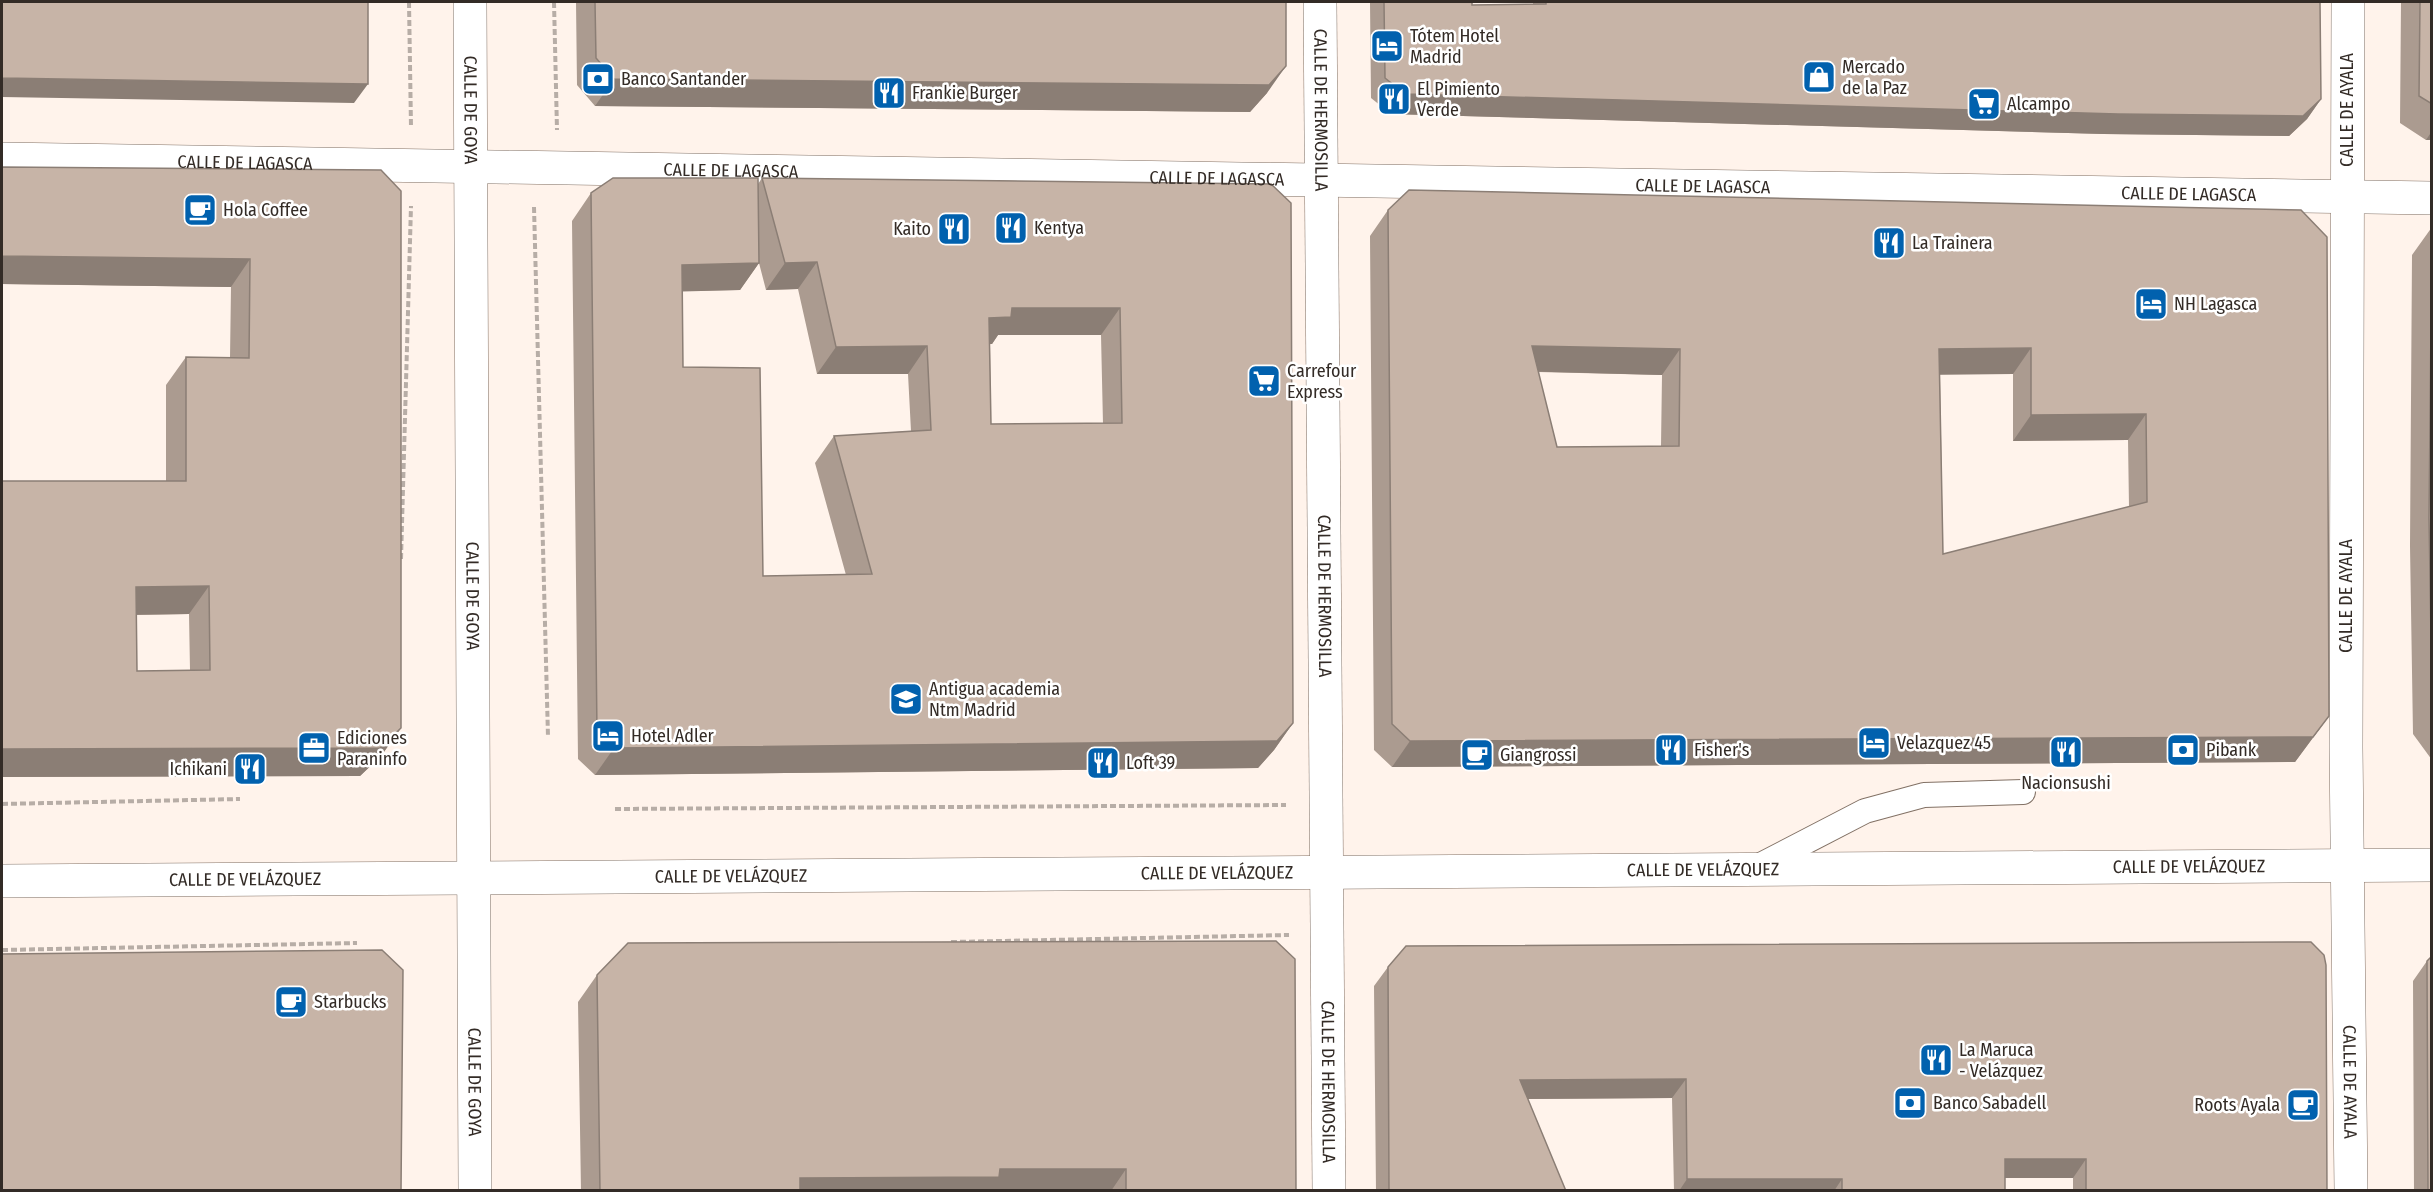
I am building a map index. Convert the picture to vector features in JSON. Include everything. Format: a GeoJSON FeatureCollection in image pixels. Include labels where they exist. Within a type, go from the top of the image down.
{"type":"FeatureCollection","features":[{"type":"Feature","properties":{"kind":"street","name":"CALLE DE GOYA"},"geometry":{"type":"LineString","coordinates":[[470,2],[475,1191]]}},
{"type":"Feature","properties":{"kind":"street","name":"CALLE DE HERMOSILLA"},"geometry":{"type":"LineString","coordinates":[[1320,2],[1329,1191]]}},
{"type":"Feature","properties":{"kind":"street","name":"CALLE DE AYALA"},"geometry":{"type":"LineString","coordinates":[[2348,2],[2347,866],[2351,1191]]}},
{"type":"Feature","properties":{"kind":"street","name":"CALLE DE LAGASCA"},"geometry":{"type":"LineString","coordinates":[[2,159],[471,168],[1322,178],[2432,198]]}},
{"type":"Feature","properties":{"kind":"street","name":"CALLE DE VELÁZQUEZ"},"geometry":{"type":"LineString","coordinates":[[2,880],[2432,865]]}},
{"type":"Feature","properties":{"kind":"lane"},"geometry":{"type":"LineString","coordinates":[[1750,870],[1865,811],[1924,795],[2023,792]]}},
{"type":"Feature","properties":{"kind":"path"},"geometry":{"type":"LineString","coordinates":[[400,569],[412,166],[409,2]]}},
{"type":"Feature","properties":{"kind":"path"},"geometry":{"type":"LineString","coordinates":[[548,737],[546,169],[554,2]]}},
{"type":"Feature","properties":{"kind":"path"},"geometry":{"type":"LineString","coordinates":[[2,804],[240,799]]}},
{"type":"Feature","properties":{"kind":"path"},"geometry":{"type":"LineString","coordinates":[[615,809],[1326,805]]}},
{"type":"Feature","properties":{"kind":"path"},"geometry":{"type":"LineString","coordinates":[[944,942],[1327,934]]}},
{"type":"Feature","properties":{"kind":"path"},"geometry":{"type":"LineString","coordinates":[[2,950],[357,943]]}},
{"type":"Feature","properties":{"kind":"building"},"geometry":{"type":"Polygon","coordinates":[[[2,2],[368,2],[368,84],[2,78],[2,2]]]}},
{"type":"Feature","properties":{"kind":"building"},"geometry":{"type":"Polygon","coordinates":[[[595,2],[1286,2],[1286,66],[1269,85],[614,79],[596,58],[595,2]]]}},
{"type":"Feature","properties":{"kind":"building"},"geometry":{"type":"Polygon","coordinates":[[[1384,2],[1472,2],[1472,5],[1546,4],[1546,2],[2320,2],[2321,99],[2303,116],[2118,114],[1405,94],[1385,78],[1384,2]]]}},
{"type":"Feature","properties":{"kind":"building"},"geometry":{"type":"Polygon","coordinates":[[[2420,2],[2432,2],[2432,104],[2419,96],[2420,2]]]}},
{"type":"Feature","properties":{"kind":"building"},"geometry":{"type":"Polygon","coordinates":[[[2,167],[381,170],[401,191],[401,728],[380,748],[2,749],[2,481],[186,481],[186,357],[249,358],[250,259],[2,256],[2,167]],[[209,586],[136,587],[137,671],[210,670],[209,586]]]}},
{"type":"Feature","properties":{"kind":"building"},"geometry":{"type":"Polygon","coordinates":[[[613,178],[758,178],[759,263],[682,265],[683,367],[760,368],[763,576],[872,574],[834,436],[931,430],[927,346],[836,347],[817,262],[785,263],[762,178],[1271,184],[1291,203],[1293,723],[1277,741],[614,748],[597,732],[591,193],[613,178]],[[1012,308],[1011,317],[989,318],[991,424],[1122,423],[1120,308],[1012,308]]]}},
{"type":"Feature","properties":{"kind":"building"},"geometry":{"type":"Polygon","coordinates":[[[1409,190],[2301,210],[2327,237],[2329,716],[2313,737],[1410,741],[1392,724],[1388,210],[1409,190]],[[1532,346],[1557,447],[1679,446],[1680,349],[1532,346]],[[2031,348],[1939,349],[1943,554],[2147,502],[2146,414],[2031,415],[2031,348]]]}},
{"type":"Feature","properties":{"kind":"building"},"geometry":{"type":"Polygon","coordinates":[[[2432,227],[2432,697],[2429,518],[2432,227]]]}},
{"type":"Feature","properties":{"kind":"building"},"geometry":{"type":"Polygon","coordinates":[[[1276,941],[1295,959],[1296,1191],[1126,1191],[1126,1169],[1000,1169],[999,1177],[800,1178],[800,1191],[600,1191],[597,975],[628,943],[1276,941]]]}},
{"type":"Feature","properties":{"kind":"building"},"geometry":{"type":"Polygon","coordinates":[[[2311,942],[2324,955],[2326,965],[2327,1191],[2086,1191],[2086,1159],[2005,1159],[2005,1191],[1842,1191],[1842,1179],[1687,1179],[1686,1079],[1520,1080],[1566,1191],[1389,1191],[1388,967],[1406,946],[2311,942]]]}},
{"type":"Feature","properties":{"kind":"building"},"geometry":{"type":"Polygon","coordinates":[[[382,950],[403,970],[401,1191],[2,1191],[2,954],[382,950]]]}},
{"type":"Feature","properties":{"kind":"building"},"geometry":{"type":"Polygon","coordinates":[[[2432,956],[2432,1191],[2428,1191],[2427,961],[2432,956]]]}},
{"type":"Feature","properties":{"kind":"place","name":"Tótem Hotel Madrid"},"geometry":{"type":"Point","coordinates":[1387,46]}},
{"type":"Feature","properties":{"kind":"place","name":"Mercado de la Paz"},"geometry":{"type":"Point","coordinates":[1819,77]}},
{"type":"Feature","properties":{"kind":"place","name":"Banco Santander"},"geometry":{"type":"Point","coordinates":[598,79]}},
{"type":"Feature","properties":{"kind":"place","name":"Frankie Burger"},"geometry":{"type":"Point","coordinates":[889,93]}},
{"type":"Feature","properties":{"kind":"place","name":"El Pimiento Verde"},"geometry":{"type":"Point","coordinates":[1394,99]}},
{"type":"Feature","properties":{"kind":"place","name":"Alcampo"},"geometry":{"type":"Point","coordinates":[1984,104]}},
{"type":"Feature","properties":{"kind":"place","name":"Hola Coffee"},"geometry":{"type":"Point","coordinates":[200,210]}},
{"type":"Feature","properties":{"kind":"place","name":"Kentya"},"geometry":{"type":"Point","coordinates":[1011,228]}},
{"type":"Feature","properties":{"kind":"place","name":"Kaito"},"geometry":{"type":"Point","coordinates":[954,229]}},
{"type":"Feature","properties":{"kind":"place","name":"La Trainera"},"geometry":{"type":"Point","coordinates":[1889,243]}},
{"type":"Feature","properties":{"kind":"place","name":"NH Lagasca"},"geometry":{"type":"Point","coordinates":[2151,304]}},
{"type":"Feature","properties":{"kind":"place","name":"Carrefour Express"},"geometry":{"type":"Point","coordinates":[1264,381]}},
{"type":"Feature","properties":{"kind":"place","name":"Antigua academia Ntm Madrid"},"geometry":{"type":"Point","coordinates":[906,699]}},
{"type":"Feature","properties":{"kind":"place","name":"Hotel Adler"},"geometry":{"type":"Point","coordinates":[608,736]}},
{"type":"Feature","properties":{"kind":"place","name":"Velazquez 45"},"geometry":{"type":"Point","coordinates":[1874,743]}},
{"type":"Feature","properties":{"kind":"place","name":"Ediciones Paraninfo"},"geometry":{"type":"Point","coordinates":[314,748]}},
{"type":"Feature","properties":{"kind":"place","name":"Fisher's"},"geometry":{"type":"Point","coordinates":[1671,750]}},
{"type":"Feature","properties":{"kind":"place","name":"Pibank"},"geometry":{"type":"Point","coordinates":[2183,750]}},
{"type":"Feature","properties":{"kind":"place","name":"Nacionsushi"},"geometry":{"type":"Point","coordinates":[2066,752]}},
{"type":"Feature","properties":{"kind":"place","name":"Giangrossi"},"geometry":{"type":"Point","coordinates":[1477,755]}},
{"type":"Feature","properties":{"kind":"place","name":"Loft 39"},"geometry":{"type":"Point","coordinates":[1103,763]}},
{"type":"Feature","properties":{"kind":"place","name":"Ichikani"},"geometry":{"type":"Point","coordinates":[250,769]}},
{"type":"Feature","properties":{"kind":"place","name":"Starbucks"},"geometry":{"type":"Point","coordinates":[291,1002]}},
{"type":"Feature","properties":{"kind":"place","name":"La Maruca - Velázquez"},"geometry":{"type":"Point","coordinates":[1936,1060]}},
{"type":"Feature","properties":{"kind":"place","name":"Banco Sabadell"},"geometry":{"type":"Point","coordinates":[1910,1103]}},
{"type":"Feature","properties":{"kind":"place","name":"Roots Ayala"},"geometry":{"type":"Point","coordinates":[2303,1105]}}]}
